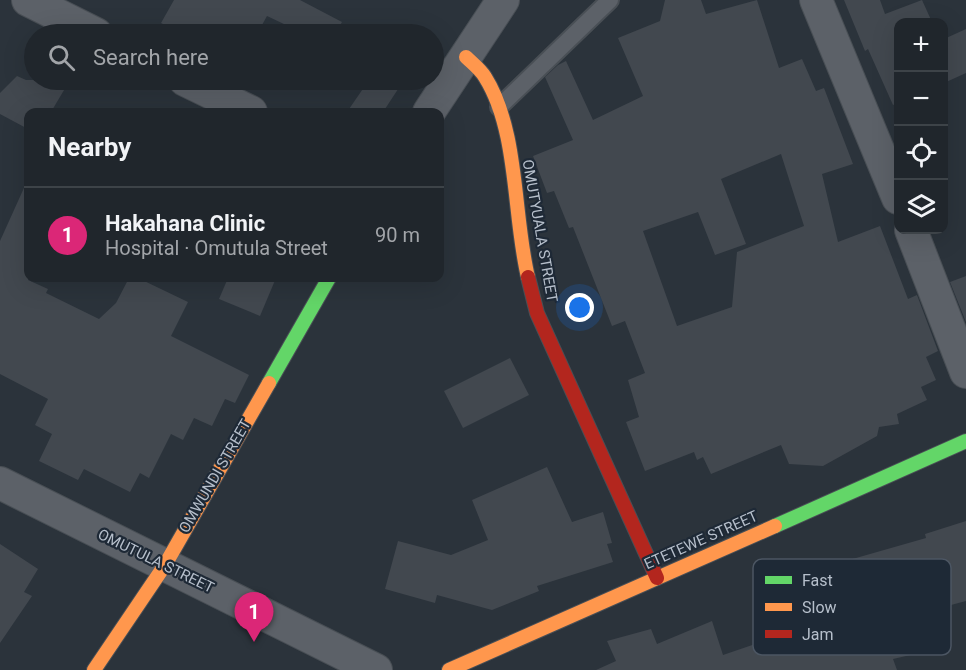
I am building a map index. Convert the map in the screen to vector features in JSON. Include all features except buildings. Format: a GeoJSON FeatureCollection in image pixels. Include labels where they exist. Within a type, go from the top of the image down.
{"type":"FeatureCollection","features":[{"type":"Feature","properties":{"kind":"street"},"geometry":{"type":"LineString","coordinates":[[28,0],[76,24]]}},
{"type":"Feature","properties":{"kind":"street"},"geometry":{"type":"LineString","coordinates":[[444,90],[502,0]]}},
{"type":"Feature","properties":{"kind":"street"},"geometry":{"type":"LineString","coordinates":[[816,0],[894,188]]}},
{"type":"Feature","properties":{"kind":"street","name":"OMUTYUALA STREET"},"geometry":{"type":"LineString","coordinates":[[466,57],[485,76],[499,107],[512,163],[525,264],[537,313],[657,578]]}},
{"type":"Feature","properties":{"kind":"street"},"geometry":{"type":"LineString","coordinates":[[205,90],[242,108]]}},
{"type":"Feature","properties":{"kind":"street"},"geometry":{"type":"LineString","coordinates":[[432,108],[444,90]]}},
{"type":"Feature","properties":{"kind":"street"},"geometry":{"type":"LineString","coordinates":[[913,234],[966,372]]}},
{"type":"Feature","properties":{"kind":"street","name":"OMWUNDI STREET"},"geometry":{"type":"LineString","coordinates":[[94,670],[165,565],[327,282]]}},
{"type":"Feature","properties":{"kind":"street","name":"ETETEWE STREET"},"geometry":{"type":"LineString","coordinates":[[449,670],[966,441]]}},
{"type":"Feature","properties":{"kind":"street","name":"OMUTULA STREET"},"geometry":{"type":"LineString","coordinates":[[0,483],[376,670]]}},
{"type":"Feature","properties":{"kind":"lane"},"geometry":{"type":"LineString","coordinates":[[499,107],[610,0]]}},
{"type":"Feature","properties":{"kind":"traffic: fast"},"geometry":{"type":"LineString","coordinates":[[269,383],[327,282]]}},
{"type":"Feature","properties":{"kind":"traffic: fast"},"geometry":{"type":"LineString","coordinates":[[775,526],[966,441]]}},
{"type":"Feature","properties":{"kind":"traffic: slow"},"geometry":{"type":"LineString","coordinates":[[466,57],[485,77],[504,122],[510,148],[528,277]]}},
{"type":"Feature","properties":{"kind":"traffic: slow"},"geometry":{"type":"LineString","coordinates":[[94,670],[165,565],[269,383]]}},
{"type":"Feature","properties":{"kind":"traffic: slow"},"geometry":{"type":"LineString","coordinates":[[449,670],[775,526]]}},
{"type":"Feature","properties":{"kind":"traffic: jam"},"geometry":{"type":"LineString","coordinates":[[528,277],[537,313],[657,578]]}},
{"type":"Feature","properties":{"kind":"place","name":"Hakahana Clinic"},"geometry":{"type":"Point","coordinates":[254,642]}}]}
